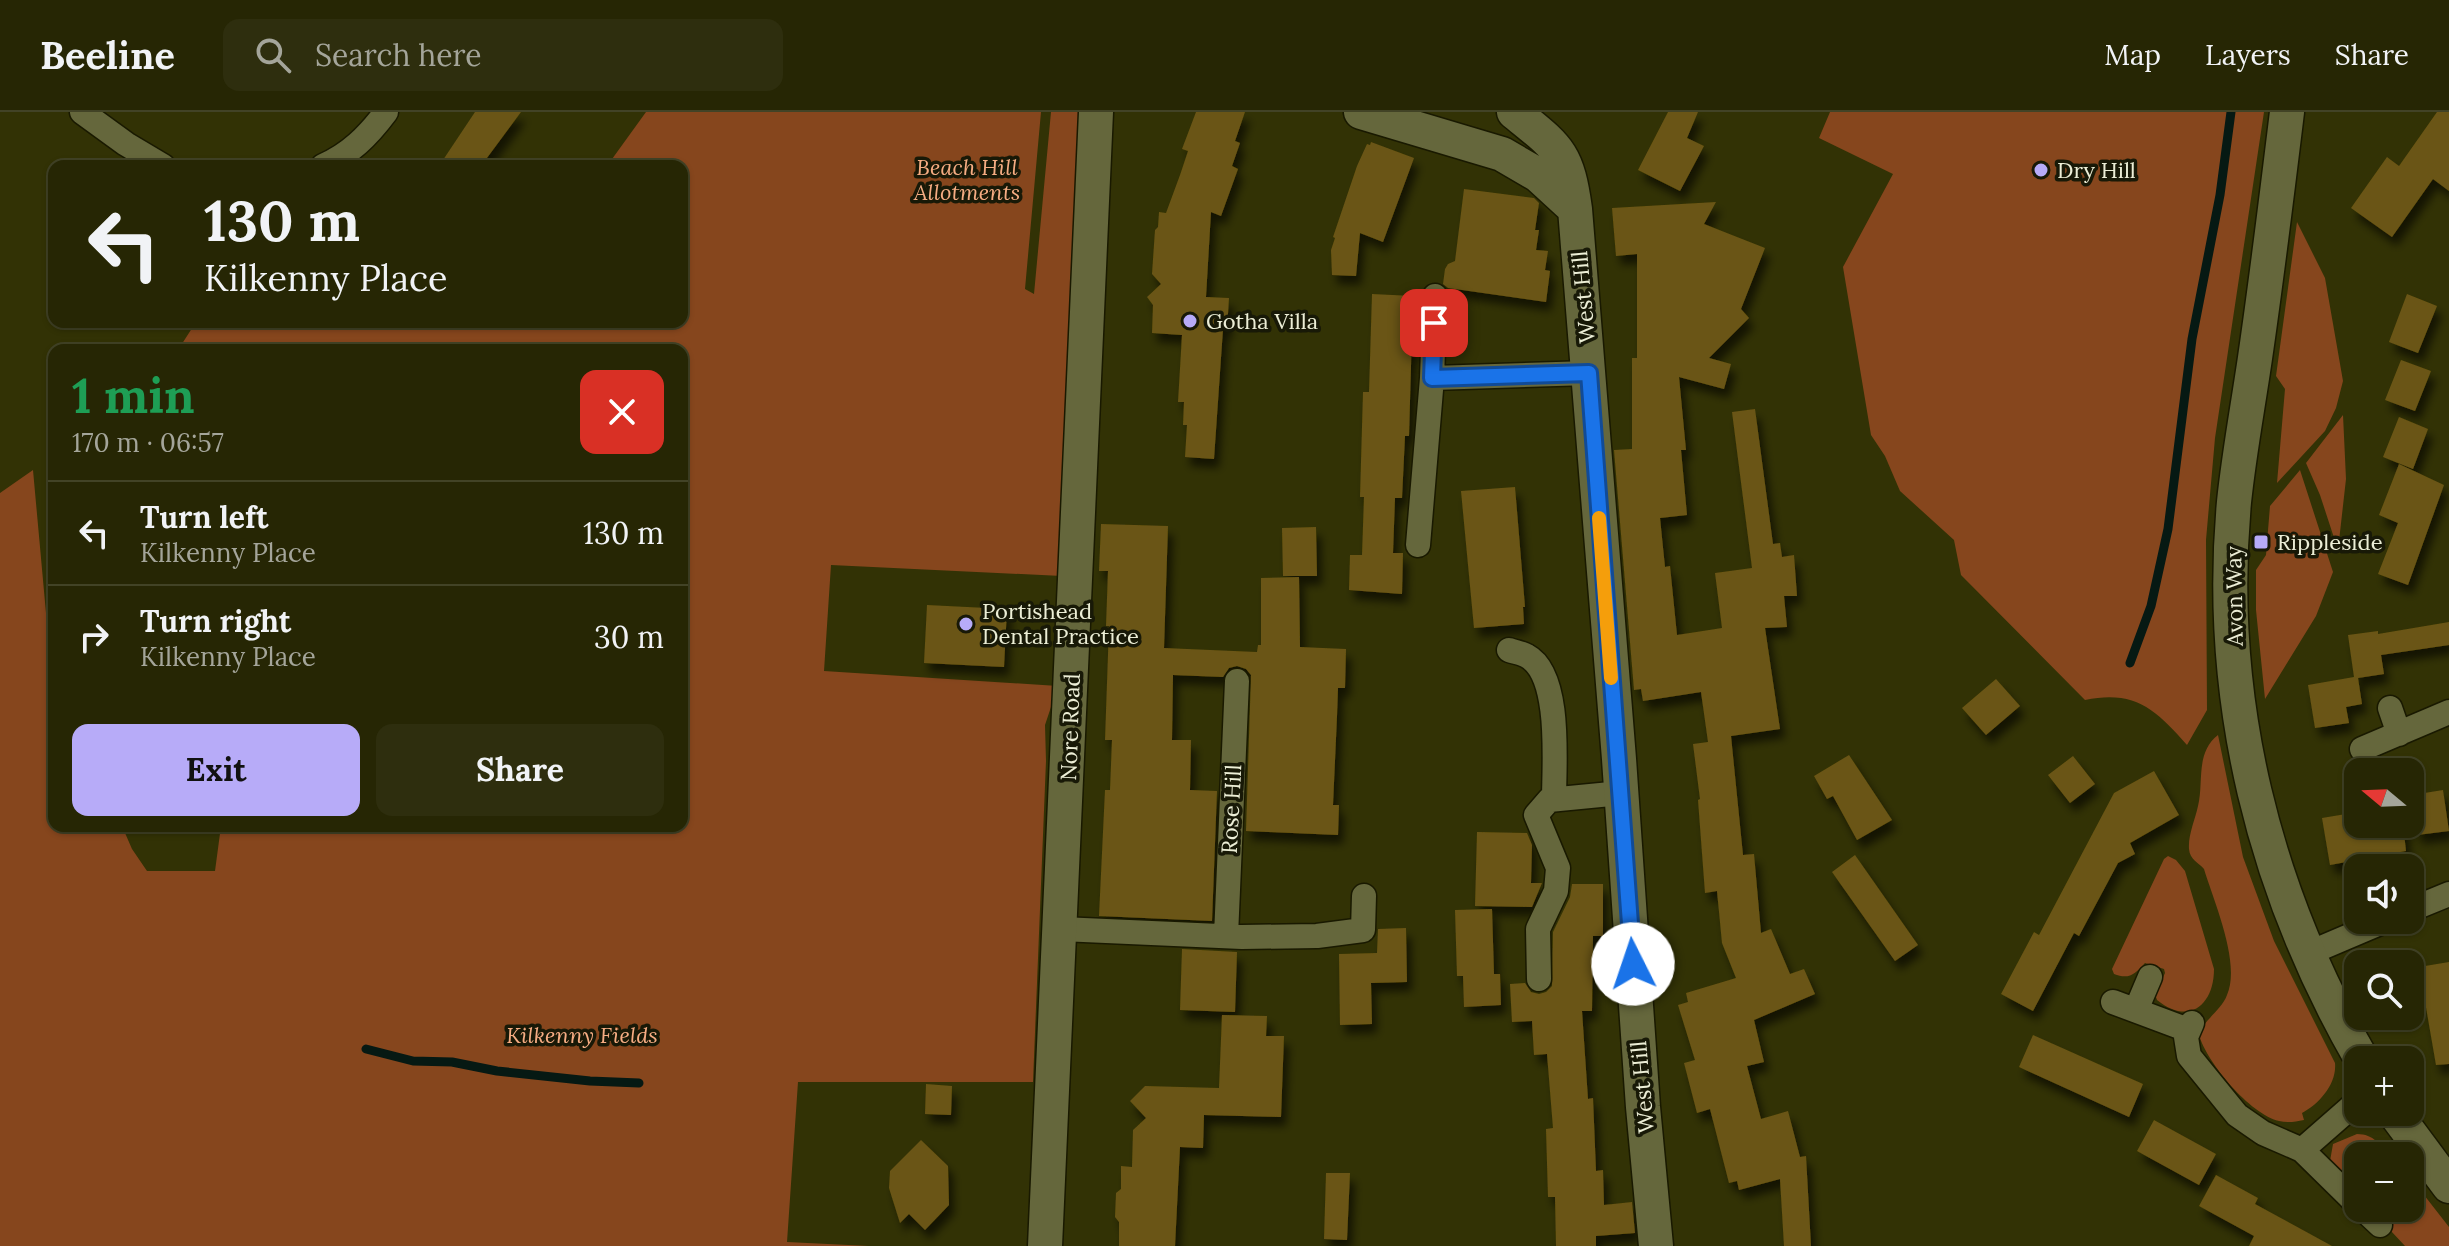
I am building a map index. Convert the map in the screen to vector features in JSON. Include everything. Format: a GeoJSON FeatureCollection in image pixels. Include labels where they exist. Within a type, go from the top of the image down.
{"type":"FeatureCollection","features":[{"type":"Feature","properties":{"kind":"street"},"geometry":{"type":"LineString","coordinates":[[82,112],[153,160]]}},
{"type":"Feature","properties":{"kind":"street"},"geometry":{"type":"LineString","coordinates":[[333,160],[369,135],[386,112]]}},
{"type":"Feature","properties":{"kind":"street","name":"Nore Road"},"geometry":{"type":"LineString","coordinates":[[1045,1246],[1096,112]]}},
{"type":"Feature","properties":{"kind":"street"},"geometry":{"type":"LineString","coordinates":[[1361,112],[1502,154],[1538,175],[1575,209]]}},
{"type":"Feature","properties":{"kind":"street","name":"Avon Way"},"geometry":{"type":"LineString","coordinates":[[2287,112],[2234,501],[2231,614],[2240,714],[2254,794],[2268,849],[2307,954],[2354,1046]]}},
{"type":"Feature","properties":{"kind":"street","name":"West Hill"},"geometry":{"type":"LineString","coordinates":[[1527,116],[1563,157],[1570,175],[1575,209],[1656,1246]]}},
{"type":"Feature","properties":{"kind":"street"},"geometry":{"type":"LineString","coordinates":[[1418,545],[1414,514],[1432,378],[1435,296]]}},
{"type":"Feature","properties":{"kind":"street"},"geometry":{"type":"LineString","coordinates":[[1432,378],[1589,373]]}},
{"type":"Feature","properties":{"kind":"street"},"geometry":{"type":"LineString","coordinates":[[1509,650],[1530,658],[1548,686],[1553,708],[1554,799]]}},
{"type":"Feature","properties":{"kind":"street","name":"Rose Hill"},"geometry":{"type":"LineString","coordinates":[[1226,936],[1237,681]]}},
{"type":"Feature","properties":{"kind":"street"},"geometry":{"type":"LineString","coordinates":[[2390,708],[2399,734]]}},
{"type":"Feature","properties":{"kind":"street"},"geometry":{"type":"LineString","coordinates":[[2362,749],[2449,712]]}},
{"type":"Feature","properties":{"kind":"street"},"geometry":{"type":"LineString","coordinates":[[1539,979],[1538,929],[1556,891],[1558,868],[1536,815],[1543,804],[1554,799],[1621,793]]}},
{"type":"Feature","properties":{"kind":"street"},"geometry":{"type":"LineString","coordinates":[[2424,904],[2449,894]]}},
{"type":"Feature","properties":{"kind":"street"},"geometry":{"type":"LineString","coordinates":[[1061,929],[1226,936],[1317,936],[1363,930],[1364,896]]}},
{"type":"Feature","properties":{"kind":"street"},"geometry":{"type":"LineString","coordinates":[[2307,954],[2354,934]]}},
{"type":"Feature","properties":{"kind":"street"},"geometry":{"type":"LineString","coordinates":[[2150,977],[2124,1006],[2190,1026],[2185,1042],[2189,1056],[2237,1115],[2263,1133],[2302,1150],[2344,1191]]}},
{"type":"Feature","properties":{"kind":"street"},"geometry":{"type":"LineString","coordinates":[[2302,1150],[2344,1113]]}},
{"type":"Feature","properties":{"kind":"street"},"geometry":{"type":"LineString","coordinates":[[2404,1126],[2449,1186]]}},
{"type":"Feature","properties":{"kind":"street"},"geometry":{"type":"LineString","coordinates":[[2377,1222],[2380,1225]]}},
{"type":"Feature","properties":{"kind":"green space","name":"Kilkenny Fields"},"geometry":{"type":"Polygon","coordinates":[[[646,112],[1041,112],[1025,289],[1034,294],[1051,112],[1083,112],[1062,576],[831,565],[824,671],[1058,686],[1045,725],[1033,1082],[798,1082],[787,1242],[869,1246],[0,1246],[0,493],[33,470],[48,635],[48,832],[125,832],[147,871],[215,871],[220,832],[688,832],[688,344],[182,344],[192,328],[688,328],[688,160],[611,160],[646,112]]]}},
{"type":"Feature","properties":{"kind":"green space"},"geometry":{"type":"Polygon","coordinates":[[[1830,112],[2264,112],[2215,438],[2206,540],[2207,710],[2187,745],[2165,721],[2143,705],[2118,698],[2085,700],[1961,575],[1954,540],[1900,491],[1885,456],[1871,435],[1843,267],[1893,174],[1819,138],[1830,112]]]}},
{"type":"Feature","properties":{"kind":"green space"},"geometry":{"type":"Polygon","coordinates":[[[2297,222],[2325,278],[2343,381],[2336,408],[2325,431],[2277,483],[2285,389],[2276,376],[2297,222]]]}},
{"type":"Feature","properties":{"kind":"green space"},"geometry":{"type":"Polygon","coordinates":[[[2343,415],[2346,479],[2338,550],[2306,463],[2343,415]]]}},
{"type":"Feature","properties":{"kind":"green space"},"geometry":{"type":"Polygon","coordinates":[[[2300,470],[2333,572],[2316,616],[2265,699],[2256,610],[2256,570],[2266,555],[2270,506],[2300,470]]]}},
{"type":"Feature","properties":{"kind":"green space"},"geometry":{"type":"Polygon","coordinates":[[[2218,735],[2243,857],[2274,941],[2335,1063],[2330,1086],[2315,1104],[2302,1113],[2304,1120],[2279,1121],[2255,1109],[2220,1073],[2199,1035],[2224,1001],[2230,982],[2229,950],[2219,915],[2204,869],[2189,849],[2200,797],[2203,759],[2218,735]]]}},
{"type":"Feature","properties":{"kind":"green space"},"geometry":{"type":"Polygon","coordinates":[[[2168,856],[2185,871],[2214,969],[2210,993],[2198,1008],[2189,1011],[2169,1008],[2157,1000],[2155,994],[2164,969],[2145,963],[2135,973],[2124,976],[2114,974],[2112,969],[2168,856]]]}},
{"type":"Feature","properties":{"kind":"green space"},"geometry":{"type":"Polygon","coordinates":[[[2357,1134],[2377,1142],[2344,1142],[2344,1171],[2340,1172],[2330,1161],[2333,1144],[2357,1134]]]}},
{"type":"Feature","properties":{"kind":"green space"},"geometry":{"type":"Polygon","coordinates":[[[2424,1195],[2449,1227],[2449,1246],[2405,1246],[2391,1231],[2388,1222],[2424,1222],[2424,1195]]]}},
{"type":"Feature","properties":{"kind":"building"},"geometry":{"type":"Polygon","coordinates":[[[475,112],[521,112],[485,160],[443,160],[475,112]]]}},
{"type":"Feature","properties":{"kind":"building"},"geometry":{"type":"Polygon","coordinates":[[[1196,112],[1245,112],[1235,141],[1240,143],[1232,166],[1238,169],[1221,216],[1211,212],[1206,297],[1229,298],[1227,329],[1223,329],[1214,459],[1185,457],[1187,425],[1183,425],[1184,402],[1178,402],[1182,335],[1152,333],[1153,305],[1147,297],[1161,284],[1152,274],[1155,230],[1159,212],[1166,213],[1180,175],[1188,151],[1182,149],[1196,112]]]}},
{"type":"Feature","properties":{"kind":"building"},"geometry":{"type":"Polygon","coordinates":[[[1668,112],[1698,112],[1687,138],[1704,146],[1680,191],[1638,170],[1668,112]]]}},
{"type":"Feature","properties":{"kind":"building"},"geometry":{"type":"Polygon","coordinates":[[[2437,112],[2449,112],[2449,191],[2433,179],[2392,237],[2351,208],[2387,157],[2399,166],[2437,112]]]}},
{"type":"Feature","properties":{"kind":"building"},"geometry":{"type":"Polygon","coordinates":[[[1371,142],[1414,158],[1383,242],[1360,233],[1356,276],[1332,275],[1333,237],[1357,166],[1367,144],[1371,142]]]}},
{"type":"Feature","properties":{"kind":"building"},"geometry":{"type":"Polygon","coordinates":[[[1464,189],[1534,198],[1539,203],[1536,250],[1548,251],[1545,270],[1550,271],[1546,302],[1448,288],[1443,284],[1445,269],[1455,261],[1464,189]]]}},
{"type":"Feature","properties":{"kind":"building"},"geometry":{"type":"Polygon","coordinates":[[[1716,202],[1704,224],[1765,248],[1741,309],[1749,318],[1709,358],[1731,364],[1724,389],[1679,377],[1686,450],[1681,450],[1687,515],[1660,518],[1665,567],[1670,566],[1677,635],[1722,628],[1715,573],[1752,568],[1732,412],[1755,409],[1773,544],[1780,543],[1782,557],[1794,555],[1797,596],[1784,596],[1787,627],[1765,628],[1780,729],[1731,736],[1743,855],[1754,854],[1761,933],[1771,929],[1790,974],[1804,969],[1815,994],[1754,1020],[1764,1062],[1747,1066],[1761,1119],[1788,1111],[1800,1157],[1806,1156],[1811,1246],[1784,1246],[1780,1179],[1739,1190],[1737,1181],[1729,1183],[1710,1109],[1697,1113],[1684,1063],[1695,1060],[1678,1005],[1688,1002],[1686,993],[1736,978],[1722,943],[1717,891],[1705,893],[1700,799],[1693,744],[1708,742],[1701,692],[1643,701],[1641,689],[1634,690],[1614,450],[1632,449],[1632,358],[1637,358],[1637,254],[1616,256],[1612,208],[1716,202]]]}},
{"type":"Feature","properties":{"kind":"building"},"geometry":{"type":"Polygon","coordinates":[[[1372,294],[1413,296],[1409,436],[1405,436],[1402,498],[1395,498],[1393,553],[1403,553],[1402,594],[1349,590],[1350,555],[1362,555],[1363,392],[1369,392],[1372,294]]]}},
{"type":"Feature","properties":{"kind":"building"},"geometry":{"type":"Polygon","coordinates":[[[2407,294],[2437,306],[2418,353],[2389,342],[2407,294]]]}},
{"type":"Feature","properties":{"kind":"building"},"geometry":{"type":"Polygon","coordinates":[[[2401,360],[2431,371],[2415,411],[2385,400],[2401,360]]]}},
{"type":"Feature","properties":{"kind":"building"},"geometry":{"type":"Polygon","coordinates":[[[2399,417],[2428,429],[2413,469],[2383,457],[2399,417]]]}},
{"type":"Feature","properties":{"kind":"building"},"geometry":{"type":"Polygon","coordinates":[[[2399,464],[2444,485],[2408,585],[2378,574],[2398,523],[2379,515],[2399,464]]]}},
{"type":"Feature","properties":{"kind":"building"},"geometry":{"type":"Polygon","coordinates":[[[1515,487],[1524,624],[1474,628],[1461,491],[1515,487]]]}},
{"type":"Feature","properties":{"kind":"building"},"geometry":{"type":"Polygon","coordinates":[[[1101,524],[1168,526],[1164,648],[1257,652],[1258,645],[1261,645],[1261,578],[1299,577],[1300,647],[1346,649],[1345,688],[1338,688],[1333,805],[1339,805],[1338,835],[1246,831],[1251,675],[1237,666],[1229,668],[1223,677],[1173,675],[1172,740],[1191,740],[1190,790],[1217,791],[1212,921],[1099,916],[1105,790],[1110,790],[1112,740],[1105,740],[1108,571],[1099,571],[1101,524]]]}},
{"type":"Feature","properties":{"kind":"building"},"geometry":{"type":"Polygon","coordinates":[[[1316,527],[1317,576],[1283,576],[1282,528],[1316,527]]]}},
{"type":"Feature","properties":{"kind":"building","name":"Portishead Dental Practice"},"geometry":{"type":"Polygon","coordinates":[[[927,605],[1007,609],[1004,667],[924,663],[927,605]]]}},
{"type":"Feature","properties":{"kind":"building"},"geometry":{"type":"Polygon","coordinates":[[[2449,622],[2449,645],[2381,655],[2384,674],[2358,678],[2362,704],[2346,707],[2349,723],[2315,728],[2308,685],[2354,677],[2348,635],[2378,631],[2378,634],[2449,622]]]}},
{"type":"Feature","properties":{"kind":"building"},"geometry":{"type":"Polygon","coordinates":[[[1996,679],[2020,706],[1986,735],[1962,708],[1996,679]]]}},
{"type":"Feature","properties":{"kind":"building"},"geometry":{"type":"Polygon","coordinates":[[[1849,755],[1892,820],[1857,840],[1833,796],[1827,799],[1814,776],[1849,755]]]}},
{"type":"Feature","properties":{"kind":"building"},"geometry":{"type":"Polygon","coordinates":[[[2073,756],[2095,784],[2070,803],[2048,775],[2073,756]]]}},
{"type":"Feature","properties":{"kind":"building"},"geometry":{"type":"Polygon","coordinates":[[[2154,771],[2179,815],[2130,843],[2135,854],[2118,863],[2079,936],[2074,933],[2033,1011],[2001,994],[2034,932],[2039,935],[2114,793],[2154,771]]]}},
{"type":"Feature","properties":{"kind":"building"},"geometry":{"type":"Polygon","coordinates":[[[2443,790],[2449,831],[2424,834],[2424,793],[2443,790]]]}},
{"type":"Feature","properties":{"kind":"building"},"geometry":{"type":"Polygon","coordinates":[[[2344,814],[2344,838],[2405,838],[2406,851],[2344,854],[2344,862],[2330,865],[2322,818],[2344,814]]]}},
{"type":"Feature","properties":{"kind":"building"},"geometry":{"type":"Polygon","coordinates":[[[1477,832],[1527,833],[1532,845],[1531,883],[1542,883],[1532,907],[1475,906],[1477,832]]]}},
{"type":"Feature","properties":{"kind":"building"},"geometry":{"type":"Polygon","coordinates":[[[1855,855],[1918,945],[1895,961],[1832,872],[1855,855]]]}},
{"type":"Feature","properties":{"kind":"building"},"geometry":{"type":"Polygon","coordinates":[[[1572,884],[1603,884],[1603,936],[1593,936],[1592,1011],[1582,1011],[1588,1099],[1593,1098],[1596,1171],[1603,1170],[1604,1205],[1632,1202],[1635,1233],[1596,1236],[1596,1246],[1556,1246],[1555,1197],[1548,1197],[1546,1129],[1553,1128],[1547,1054],[1534,1055],[1532,1021],[1512,1022],[1510,984],[1525,983],[1531,992],[1539,994],[1552,986],[1553,932],[1570,897],[1572,884]]]}},
{"type":"Feature","properties":{"kind":"building"},"geometry":{"type":"Polygon","coordinates":[[[1492,909],[1494,974],[1500,974],[1501,1005],[1464,1007],[1463,976],[1457,976],[1455,910],[1492,909]]]}},
{"type":"Feature","properties":{"kind":"building"},"geometry":{"type":"Polygon","coordinates":[[[1406,928],[1407,982],[1371,983],[1372,1024],[1340,1025],[1339,954],[1377,953],[1378,929],[1406,928]]]}},
{"type":"Feature","properties":{"kind":"building"},"geometry":{"type":"Polygon","coordinates":[[[1182,949],[1237,952],[1235,1012],[1180,1010],[1182,949]]]}},
{"type":"Feature","properties":{"kind":"building"},"geometry":{"type":"Polygon","coordinates":[[[2449,962],[2449,1064],[2436,1065],[2424,996],[2424,966],[2449,962]]]}},
{"type":"Feature","properties":{"kind":"building"},"geometry":{"type":"Polygon","coordinates":[[[1222,1015],[1267,1016],[1266,1036],[1284,1036],[1281,1117],[1204,1115],[1203,1148],[1180,1147],[1175,1246],[1119,1246],[1119,1222],[1115,1217],[1116,1193],[1121,1189],[1121,1166],[1132,1167],[1133,1130],[1146,1118],[1130,1101],[1145,1086],[1219,1088],[1222,1015]]]}},
{"type":"Feature","properties":{"kind":"building"},"geometry":{"type":"Polygon","coordinates":[[[2033,1035],[2143,1084],[2129,1117],[2019,1067],[2033,1035]]]}},
{"type":"Feature","properties":{"kind":"building"},"geometry":{"type":"Polygon","coordinates":[[[926,1084],[952,1086],[951,1115],[925,1114],[926,1084]]]}},
{"type":"Feature","properties":{"kind":"building"},"geometry":{"type":"Polygon","coordinates":[[[2154,1120],[2216,1154],[2199,1185],[2137,1151],[2154,1120]]]}},
{"type":"Feature","properties":{"kind":"building"},"geometry":{"type":"Polygon","coordinates":[[[921,1140],[948,1166],[949,1205],[925,1230],[909,1214],[900,1223],[889,1188],[890,1171],[921,1140]]]}},
{"type":"Feature","properties":{"kind":"building"},"geometry":{"type":"Polygon","coordinates":[[[1326,1173],[1350,1173],[1347,1240],[1324,1239],[1326,1173]]]}},
{"type":"Feature","properties":{"kind":"building"},"geometry":{"type":"Polygon","coordinates":[[[2216,1175],[2258,1198],[2255,1204],[2332,1246],[2249,1246],[2254,1236],[2199,1206],[2216,1175]]]}},
{"type":"Feature","properties":{"kind":"waterway"},"geometry":{"type":"LineString","coordinates":[[2130,663],[2151,606],[2168,529],[2192,339],[2220,195],[2231,112]]}},
{"type":"Feature","properties":{"kind":"waterway"},"geometry":{"type":"LineString","coordinates":[[366,1049],[413,1061],[452,1062],[497,1071],[639,1083]]}},
{"type":"Feature","properties":{"kind":"slow traffic"},"geometry":{"type":"LineString","coordinates":[[1599,518],[1611,678]]}},
{"type":"Feature","properties":{"kind":"place","name":"Dry Hill"},"geometry":{"type":"Point","coordinates":[2041,170]}},
{"type":"Feature","properties":{"kind":"place","name":"Gotha Villa"},"geometry":{"type":"Point","coordinates":[1190,321]}},
{"type":"Feature","properties":{"kind":"place","name":"Rippleside"},"geometry":{"type":"Point","coordinates":[2261,542]}},
{"type":"Feature","properties":{"kind":"place","name":"Portishead Dental Practice"},"geometry":{"type":"Point","coordinates":[966,624]}},
{"type":"Feature","properties":{"kind":"route"},"geometry":{"type":"LineString","coordinates":[[1434,323],[1432,378],[1589,373],[1633,964]]}},
{"type":"Feature","properties":{"kind":"park label","name":"Beach Hill Allotments"},"geometry":{"type":"Point","coordinates":[967,180]}}]}
